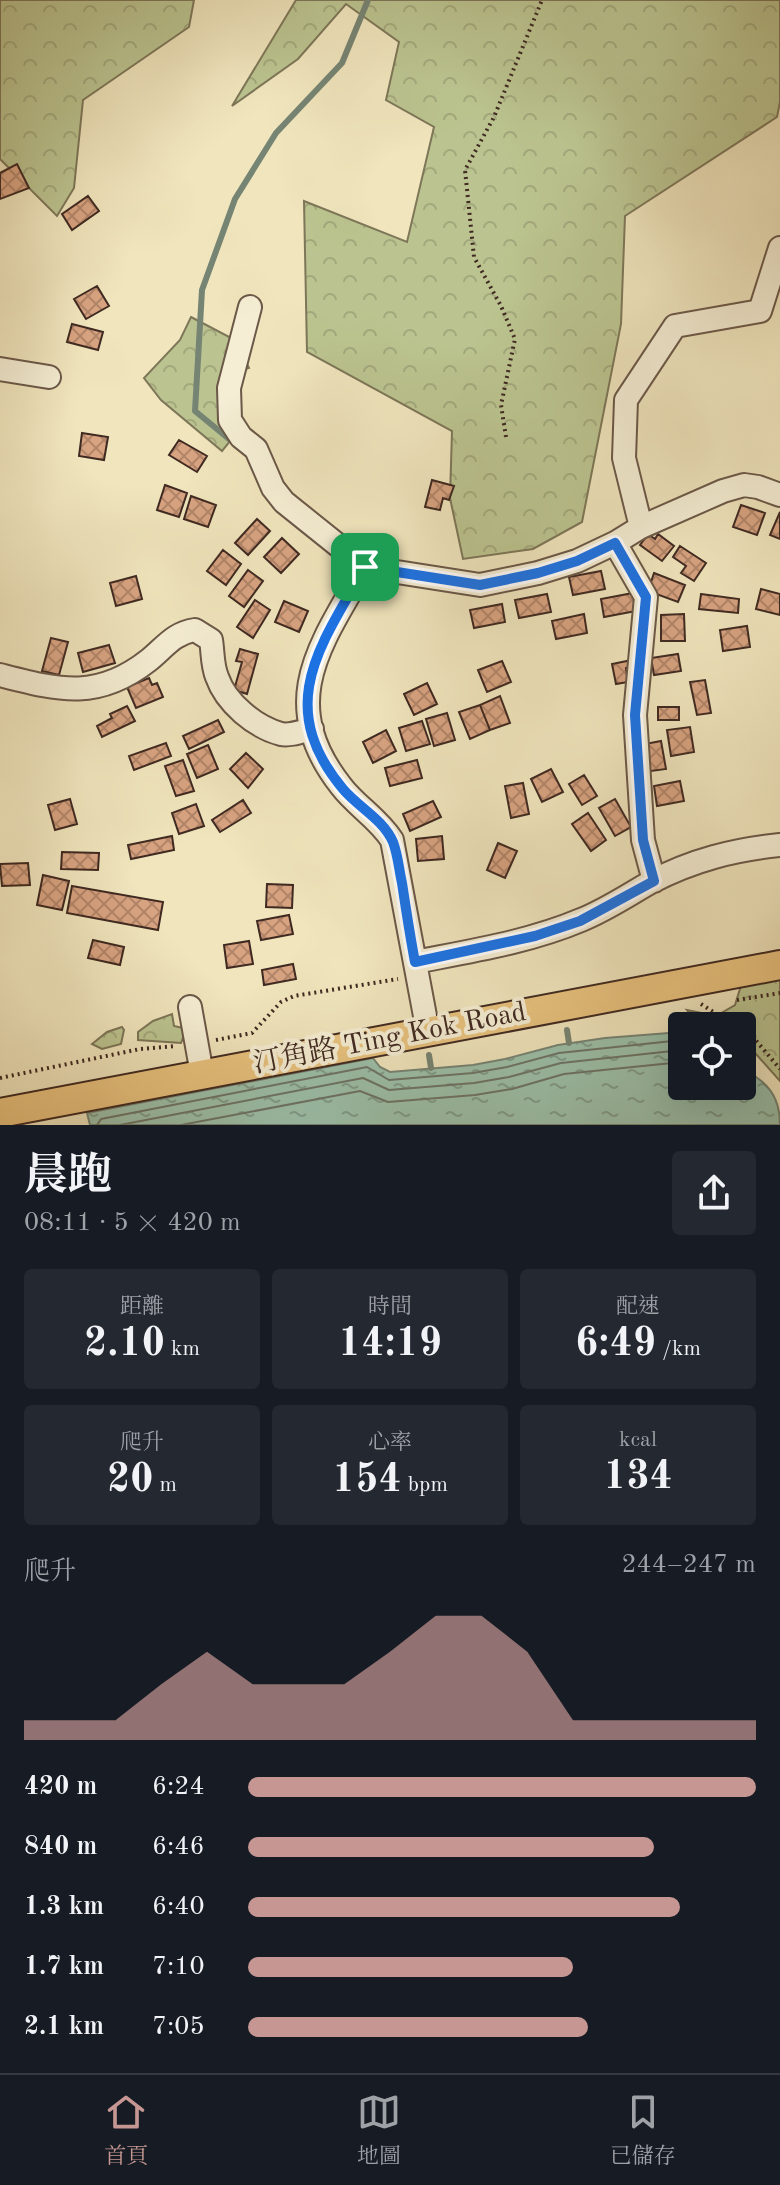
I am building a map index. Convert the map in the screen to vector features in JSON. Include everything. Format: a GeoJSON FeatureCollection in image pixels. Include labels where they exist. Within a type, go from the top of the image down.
{"type":"FeatureCollection","features":[{"type":"Feature","properties":{"kind":"main road","name":"汀角路 Ting Kok Road"},"geometry":{"type":"LineString","coordinates":[[0,1113],[780,965]]}},
{"type":"Feature","properties":{"kind":"street"},"geometry":{"type":"LineString","coordinates":[[641,527],[624,458],[626,400],[675,326],[760,311],[780,248]]}},
{"type":"Feature","properties":{"kind":"street"},"geometry":{"type":"LineString","coordinates":[[250,307],[229,388],[230,420],[241,437],[256,449],[273,488],[284,502],[365,567],[480,585],[577,561],[641,527],[723,491],[744,485],[780,495]]}},
{"type":"Feature","properties":{"kind":"street"},"geometry":{"type":"LineString","coordinates":[[0,369],[49,377]]}},
{"type":"Feature","properties":{"kind":"street"},"geometry":{"type":"LineString","coordinates":[[615,543],[646,597],[635,715],[643,840],[654,881]]}},
{"type":"Feature","properties":{"kind":"street"},"geometry":{"type":"LineString","coordinates":[[365,567],[312,666],[307,699],[312,729],[324,761],[352,798],[392,840],[428,1032]]}},
{"type":"Feature","properties":{"kind":"street"},"geometry":{"type":"LineString","coordinates":[[0,675],[56,688],[102,687],[140,667],[175,635],[195,630],[211,640],[218,680],[224,693],[240,709],[260,725],[284,735],[312,729]]}},
{"type":"Feature","properties":{"kind":"street"},"geometry":{"type":"LineString","coordinates":[[415,962],[535,936],[580,921],[692,864],[734,850],[780,845]]}},
{"type":"Feature","properties":{"kind":"street"},"geometry":{"type":"LineString","coordinates":[[190,1007],[202,1074]]}},
{"type":"Feature","properties":{"kind":"path"},"geometry":{"type":"LineString","coordinates":[[506,437],[501,405],[515,339],[474,257],[465,170],[494,117],[542,0]]}},
{"type":"Feature","properties":{"kind":"path"},"geometry":{"type":"LineString","coordinates":[[695,1003],[714,1012]]}},
{"type":"Feature","properties":{"kind":"path"},"geometry":{"type":"LineString","coordinates":[[756,1041],[780,1069]]}},
{"type":"Feature","properties":{"kind":"green space"},"geometry":{"type":"Polygon","coordinates":[[[0,0],[194,0],[189,27],[83,100],[74,188],[57,216],[0,159],[0,0]]]}},
{"type":"Feature","properties":{"kind":"green space"},"geometry":{"type":"Polygon","coordinates":[[[296,0],[780,0],[780,102],[777,117],[625,216],[621,324],[582,522],[533,549],[463,559],[450,498],[452,431],[307,352],[304,201],[407,242],[434,127],[386,100],[399,42],[346,4],[298,59],[232,106],[296,0]]]}},
{"type":"Feature","properties":{"kind":"green space"},"geometry":{"type":"Polygon","coordinates":[[[191,317],[235,340],[249,368],[228,375],[238,431],[222,451],[161,400],[144,378],[180,340],[191,317]]]}},
{"type":"Feature","properties":{"kind":"green space"},"geometry":{"type":"Polygon","coordinates":[[[780,973],[780,1081],[756,1054],[756,1012],[723,1012],[735,1005],[743,979],[780,973]]]}},
{"type":"Feature","properties":{"kind":"green space"},"geometry":{"type":"Polygon","coordinates":[[[172,1014],[174,1026],[187,1029],[181,1043],[138,1040],[138,1032],[153,1021],[172,1014]]]}},
{"type":"Feature","properties":{"kind":"green space"},"geometry":{"type":"Polygon","coordinates":[[[122,1027],[121,1044],[102,1049],[92,1044],[107,1032],[122,1027]]]}},
{"type":"Feature","properties":{"kind":"water"},"geometry":{"type":"Polygon","coordinates":[[[668,1033],[668,1100],[756,1100],[756,1078],[775,1097],[780,1125],[90,1125],[87,1113],[373,1058],[380,1067],[390,1072],[473,1065],[558,1045],[668,1033]]]}},
{"type":"Feature","properties":{"kind":"building"},"geometry":{"type":"Polygon","coordinates":[[[17,164],[29,188],[0,199],[0,173],[17,164]]]}},
{"type":"Feature","properties":{"kind":"building"},"geometry":{"type":"Polygon","coordinates":[[[88,196],[99,211],[72,230],[62,214],[88,196]]]}},
{"type":"Feature","properties":{"kind":"building"},"geometry":{"type":"Polygon","coordinates":[[[97,286],[109,306],[86,319],[74,299],[97,286]]]}},
{"type":"Feature","properties":{"kind":"building"},"geometry":{"type":"Polygon","coordinates":[[[72,324],[103,332],[98,350],[67,342],[72,324]]]}},
{"type":"Feature","properties":{"kind":"building"},"geometry":{"type":"Polygon","coordinates":[[[82,433],[108,437],[104,460],[79,456],[82,433]]]}},
{"type":"Feature","properties":{"kind":"building"},"geometry":{"type":"Polygon","coordinates":[[[179,440],[207,456],[197,472],[169,455],[179,440]]]}},
{"type":"Feature","properties":{"kind":"building"},"geometry":{"type":"Polygon","coordinates":[[[432,480],[454,486],[449,500],[443,498],[440,510],[425,507],[432,480]]]}},
{"type":"Feature","properties":{"kind":"building"},"geometry":{"type":"Polygon","coordinates":[[[165,485],[187,493],[179,517],[157,510],[165,485]]]}},
{"type":"Feature","properties":{"kind":"building"},"geometry":{"type":"Polygon","coordinates":[[[191,496],[216,505],[208,527],[184,519],[191,496]]]}},
{"type":"Feature","properties":{"kind":"building"},"geometry":{"type":"Polygon","coordinates":[[[741,505],[765,513],[757,535],[733,527],[741,505]]]}},
{"type":"Feature","properties":{"kind":"building"},"geometry":{"type":"Polygon","coordinates":[[[780,512],[780,539],[770,535],[780,512]]]}},
{"type":"Feature","properties":{"kind":"building"},"geometry":{"type":"Polygon","coordinates":[[[257,519],[270,531],[248,555],[235,543],[257,519]]]}},
{"type":"Feature","properties":{"kind":"building"},"geometry":{"type":"Polygon","coordinates":[[[648,534],[655,539],[658,534],[674,546],[662,561],[640,545],[648,534]]]}},
{"type":"Feature","properties":{"kind":"building"},"geometry":{"type":"Polygon","coordinates":[[[282,538],[299,554],[281,573],[264,557],[282,538]]]}},
{"type":"Feature","properties":{"kind":"building"},"geometry":{"type":"Polygon","coordinates":[[[680,546],[706,563],[694,581],[681,573],[686,566],[673,557],[680,546]]]}},
{"type":"Feature","properties":{"kind":"building"},"geometry":{"type":"Polygon","coordinates":[[[223,550],[241,564],[226,585],[207,571],[223,550]]]}},
{"type":"Feature","properties":{"kind":"building"},"geometry":{"type":"Polygon","coordinates":[[[248,570],[263,581],[244,607],[229,596],[248,570]]]}},
{"type":"Feature","properties":{"kind":"building"},"geometry":{"type":"Polygon","coordinates":[[[601,571],[605,589],[573,595],[569,577],[601,571]]]}},
{"type":"Feature","properties":{"kind":"building"},"geometry":{"type":"Polygon","coordinates":[[[654,573],[685,585],[678,602],[648,591],[654,573]]]}},
{"type":"Feature","properties":{"kind":"building"},"geometry":{"type":"Polygon","coordinates":[[[136,576],[142,599],[116,606],[110,583],[136,576]]]}},
{"type":"Feature","properties":{"kind":"building"},"geometry":{"type":"Polygon","coordinates":[[[761,589],[780,594],[780,615],[756,609],[761,589]]]}},
{"type":"Feature","properties":{"kind":"building"},"geometry":{"type":"Polygon","coordinates":[[[633,593],[636,611],[604,617],[601,599],[633,593]]]}},
{"type":"Feature","properties":{"kind":"building"},"geometry":{"type":"Polygon","coordinates":[[[547,594],[551,612],[519,618],[515,600],[547,594]]]}},
{"type":"Feature","properties":{"kind":"building"},"geometry":{"type":"Polygon","coordinates":[[[701,594],[739,599],[738,613],[699,609],[701,594]]]}},
{"type":"Feature","properties":{"kind":"building"},"geometry":{"type":"Polygon","coordinates":[[[255,600],[270,610],[253,638],[237,627],[255,600]]]}},
{"type":"Feature","properties":{"kind":"building"},"geometry":{"type":"Polygon","coordinates":[[[284,601],[308,611],[299,632],[275,622],[284,601]]]}},
{"type":"Feature","properties":{"kind":"building"},"geometry":{"type":"Polygon","coordinates":[[[502,604],[505,622],[474,628],[470,610],[502,604]]]}},
{"type":"Feature","properties":{"kind":"building"},"geometry":{"type":"Polygon","coordinates":[[[584,614],[587,633],[556,639],[552,621],[584,614]]]}},
{"type":"Feature","properties":{"kind":"building"},"geometry":{"type":"Polygon","coordinates":[[[684,614],[685,641],[661,641],[661,615],[684,614]]]}},
{"type":"Feature","properties":{"kind":"building"},"geometry":{"type":"Polygon","coordinates":[[[747,626],[750,647],[723,651],[720,630],[747,626]]]}},
{"type":"Feature","properties":{"kind":"building"},"geometry":{"type":"Polygon","coordinates":[[[51,638],[68,642],[59,675],[42,671],[51,638]]]}},
{"type":"Feature","properties":{"kind":"building"},"geometry":{"type":"Polygon","coordinates":[[[109,645],[115,663],[83,672],[78,653],[109,645]]]}},
{"type":"Feature","properties":{"kind":"building"},"geometry":{"type":"Polygon","coordinates":[[[240,649],[258,654],[247,694],[234,690],[242,662],[236,661],[240,649]]]}},
{"type":"Feature","properties":{"kind":"building"},"geometry":{"type":"Polygon","coordinates":[[[678,654],[681,671],[654,675],[651,658],[678,654]]]}},
{"type":"Feature","properties":{"kind":"building"},"geometry":{"type":"Polygon","coordinates":[[[632,660],[634,666],[626,668],[628,682],[616,684],[612,664],[632,660]]]}},
{"type":"Feature","properties":{"kind":"building"},"geometry":{"type":"Polygon","coordinates":[[[502,661],[511,682],[487,692],[478,670],[502,661]]]}},
{"type":"Feature","properties":{"kind":"building"},"geometry":{"type":"Polygon","coordinates":[[[149,678],[152,685],[157,683],[163,697],[136,708],[127,687],[149,678]]]}},
{"type":"Feature","properties":{"kind":"building"},"geometry":{"type":"Polygon","coordinates":[[[705,680],[711,713],[697,715],[690,682],[705,680]]]}},
{"type":"Feature","properties":{"kind":"building"},"geometry":{"type":"Polygon","coordinates":[[[427,683],[437,704],[414,715],[404,694],[427,683]]]}},
{"type":"Feature","properties":{"kind":"building"},"geometry":{"type":"Polygon","coordinates":[[[500,696],[510,723],[490,730],[480,705],[500,696]]]}},
{"type":"Feature","properties":{"kind":"building"},"geometry":{"type":"Polygon","coordinates":[[[480,705],[490,730],[470,739],[459,712],[480,705]]]}},
{"type":"Feature","properties":{"kind":"building"},"geometry":{"type":"Polygon","coordinates":[[[127,706],[135,721],[102,737],[97,726],[112,718],[110,714],[127,706]]]}},
{"type":"Feature","properties":{"kind":"building"},"geometry":{"type":"Polygon","coordinates":[[[658,707],[679,707],[679,720],[658,720],[658,707]]]}},
{"type":"Feature","properties":{"kind":"building"},"geometry":{"type":"Polygon","coordinates":[[[447,713],[455,740],[434,746],[426,719],[447,713]]]}},
{"type":"Feature","properties":{"kind":"building"},"geometry":{"type":"Polygon","coordinates":[[[218,720],[224,732],[189,749],[183,736],[218,720]]]}},
{"type":"Feature","properties":{"kind":"building"},"geometry":{"type":"Polygon","coordinates":[[[422,721],[430,744],[406,751],[399,728],[422,721]]]}},
{"type":"Feature","properties":{"kind":"building"},"geometry":{"type":"Polygon","coordinates":[[[690,727],[694,752],[671,756],[667,730],[690,727]]]}},
{"type":"Feature","properties":{"kind":"building"},"geometry":{"type":"Polygon","coordinates":[[[386,730],[396,751],[373,763],[363,742],[386,730]]]}},
{"type":"Feature","properties":{"kind":"building"},"geometry":{"type":"Polygon","coordinates":[[[661,741],[666,769],[644,772],[640,745],[661,741]]]}},
{"type":"Feature","properties":{"kind":"building"},"geometry":{"type":"Polygon","coordinates":[[[166,743],[171,756],[134,770],[129,756],[166,743]]]}},
{"type":"Feature","properties":{"kind":"building"},"geometry":{"type":"Polygon","coordinates":[[[208,745],[218,769],[197,778],[187,754],[208,745]]]}},
{"type":"Feature","properties":{"kind":"building"},"geometry":{"type":"Polygon","coordinates":[[[246,753],[263,769],[248,788],[230,769],[246,753]]]}},
{"type":"Feature","properties":{"kind":"building"},"geometry":{"type":"Polygon","coordinates":[[[183,760],[194,791],[176,796],[165,766],[183,760]]]}},
{"type":"Feature","properties":{"kind":"building"},"geometry":{"type":"Polygon","coordinates":[[[417,760],[422,778],[390,786],[385,768],[417,760]]]}},
{"type":"Feature","properties":{"kind":"building"},"geometry":{"type":"Polygon","coordinates":[[[551,769],[563,792],[542,802],[531,779],[551,769]]]}},
{"type":"Feature","properties":{"kind":"building"},"geometry":{"type":"Polygon","coordinates":[[[584,775],[597,796],[582,805],[569,784],[584,775]]]}},
{"type":"Feature","properties":{"kind":"building"},"geometry":{"type":"Polygon","coordinates":[[[680,781],[684,801],[657,806],[654,786],[680,781]]]}},
{"type":"Feature","properties":{"kind":"building"},"geometry":{"type":"Polygon","coordinates":[[[523,783],[529,814],[511,818],[505,786],[523,783]]]}},
{"type":"Feature","properties":{"kind":"building"},"geometry":{"type":"Polygon","coordinates":[[[70,799],[77,824],[55,830],[48,805],[70,799]]]}},
{"type":"Feature","properties":{"kind":"building"},"geometry":{"type":"Polygon","coordinates":[[[615,799],[631,827],[615,836],[599,808],[615,799]]]}},
{"type":"Feature","properties":{"kind":"building"},"geometry":{"type":"Polygon","coordinates":[[[243,800],[251,813],[220,832],[212,820],[243,800]]]}},
{"type":"Feature","properties":{"kind":"building"},"geometry":{"type":"Polygon","coordinates":[[[433,801],[441,817],[410,831],[403,814],[433,801]]]}},
{"type":"Feature","properties":{"kind":"building"},"geometry":{"type":"Polygon","coordinates":[[[196,804],[204,826],[179,834],[172,813],[196,804]]]}},
{"type":"Feature","properties":{"kind":"building"},"geometry":{"type":"Polygon","coordinates":[[[588,813],[606,840],[591,851],[572,824],[588,813]]]}},
{"type":"Feature","properties":{"kind":"building"},"geometry":{"type":"Polygon","coordinates":[[[172,836],[174,850],[131,859],[128,845],[172,836]]]}},
{"type":"Feature","properties":{"kind":"building"},"geometry":{"type":"Polygon","coordinates":[[[442,836],[444,859],[418,861],[416,839],[442,836]]]}},
{"type":"Feature","properties":{"kind":"building"},"geometry":{"type":"Polygon","coordinates":[[[498,843],[517,851],[505,878],[487,870],[498,843]]]}},
{"type":"Feature","properties":{"kind":"building"},"geometry":{"type":"Polygon","coordinates":[[[62,852],[99,853],[98,870],[61,869],[62,852]]]}},
{"type":"Feature","properties":{"kind":"building"},"geometry":{"type":"Polygon","coordinates":[[[28,863],[30,885],[2,886],[0,864],[28,863]]]}},
{"type":"Feature","properties":{"kind":"building"},"geometry":{"type":"Polygon","coordinates":[[[43,875],[69,881],[62,910],[37,905],[43,875]]]}},
{"type":"Feature","properties":{"kind":"building"},"geometry":{"type":"Polygon","coordinates":[[[267,884],[293,885],[292,908],[266,907],[267,884]]]}},
{"type":"Feature","properties":{"kind":"building"},"geometry":{"type":"Polygon","coordinates":[[[72,886],[163,902],[158,930],[67,913],[72,886]]]}},
{"type":"Feature","properties":{"kind":"building"},"geometry":{"type":"Polygon","coordinates":[[[289,915],[293,934],[261,940],[257,921],[289,915]]]}},
{"type":"Feature","properties":{"kind":"building"},"geometry":{"type":"Polygon","coordinates":[[[93,940],[124,947],[120,965],[88,958],[93,940]]]}},
{"type":"Feature","properties":{"kind":"building"},"geometry":{"type":"Polygon","coordinates":[[[249,941],[253,964],[227,968],[224,945],[249,941]]]}},
{"type":"Feature","properties":{"kind":"building"},"geometry":{"type":"Polygon","coordinates":[[[293,964],[296,979],[264,985],[262,970],[293,964]]]}},
{"type":"Feature","properties":{"kind":"waterway"},"geometry":{"type":"LineString","coordinates":[[229,439],[195,411],[202,290],[235,199],[276,133],[342,63],[368,0]]}},
{"type":"Feature","properties":{"kind":"waterway"},"geometry":{"type":"LineString","coordinates":[[567,1030],[569,1043]]}},
{"type":"Feature","properties":{"kind":"waterway"},"geometry":{"type":"LineString","coordinates":[[429,1055],[431,1068]]}},
{"type":"Feature","properties":{"kind":"route"},"geometry":{"type":"LineString","coordinates":[[615,543],[646,597],[635,715],[643,840],[654,881],[580,921],[535,936],[415,962],[392,840],[343,789],[324,761],[312,729],[307,699],[316,655],[365,567],[480,585],[577,561],[615,543]]}}]}
